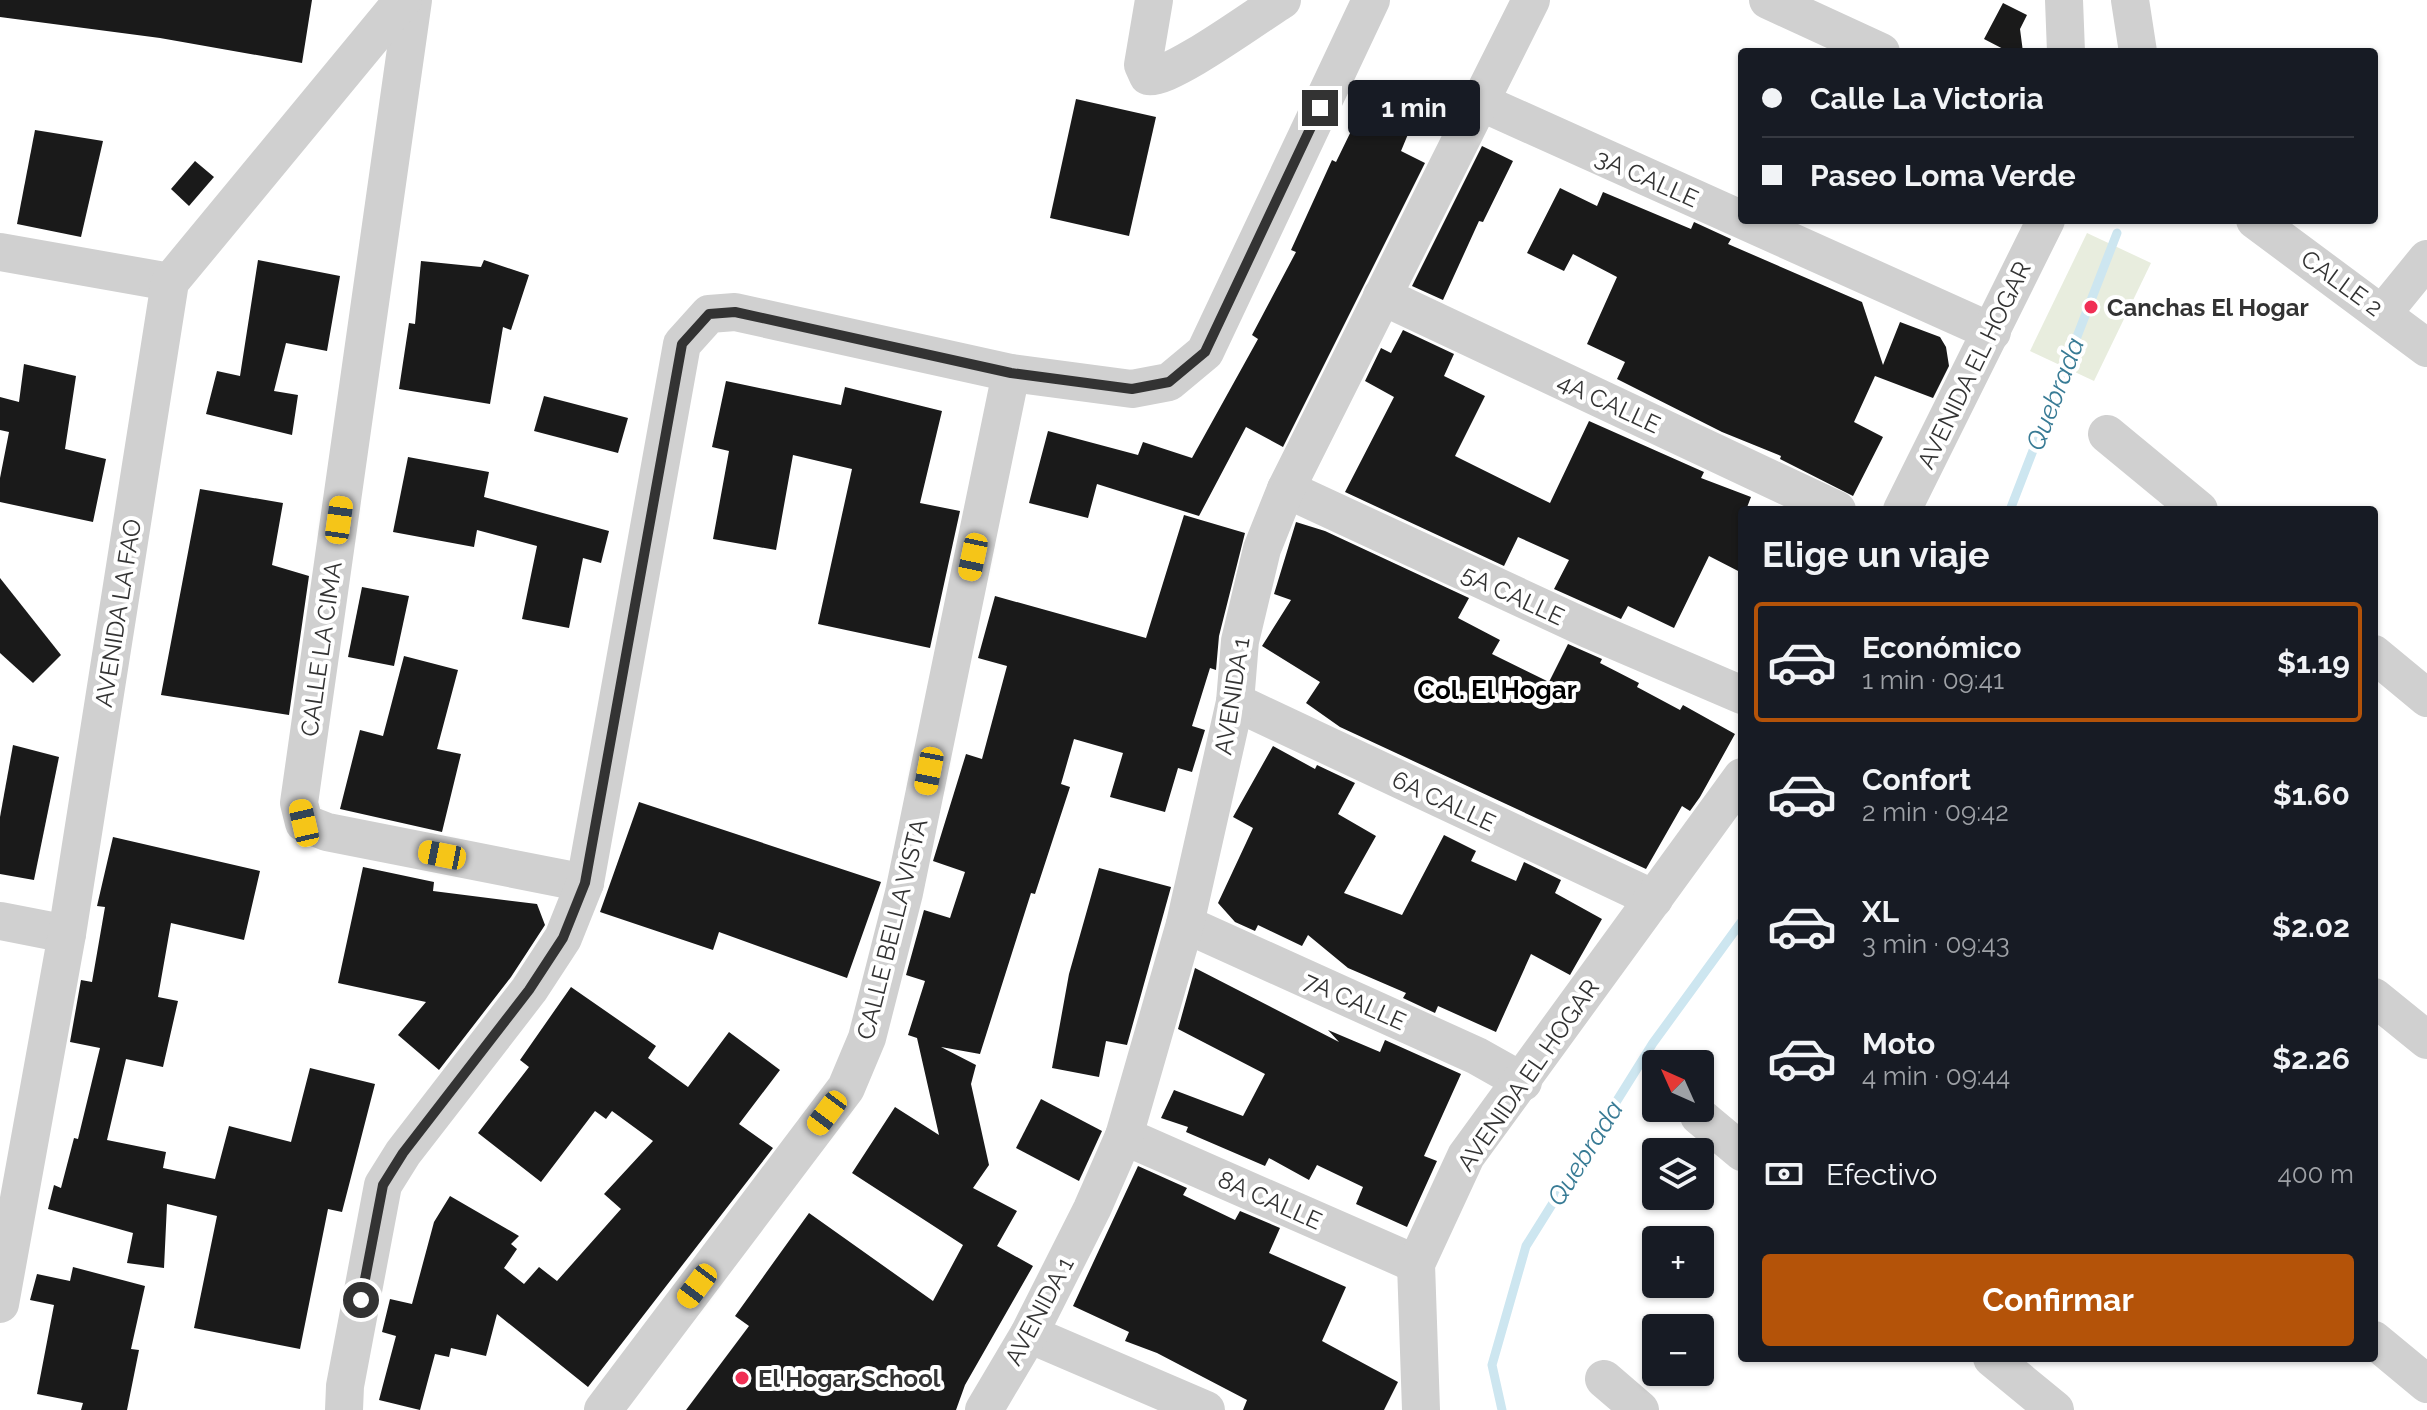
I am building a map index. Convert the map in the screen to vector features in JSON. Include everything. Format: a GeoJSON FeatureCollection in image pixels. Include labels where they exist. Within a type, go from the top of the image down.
{"type":"FeatureCollection","features":[{"type":"Feature","properties":{"kind":"street"},"geometry":{"type":"LineString","coordinates":[[0,252],[170,282],[403,0]]}},
{"type":"Feature","properties":{"kind":"street","name":"CALLE LA CIMA"},"geometry":{"type":"LineString","coordinates":[[413,0],[299,803],[304,823],[327,832],[585,883]]}},
{"type":"Feature","properties":{"kind":"street"},"geometry":{"type":"LineString","coordinates":[[1154,0],[1143,65],[1148,76],[1156,78],[1186,63],[1282,0]]}},
{"type":"Feature","properties":{"kind":"street"},"geometry":{"type":"LineString","coordinates":[[344,1410],[345,1386],[383,1185],[403,1153],[529,990],[563,938],[585,883],[682,344],[709,314],[735,312],[1011,373],[1132,389],[1169,382],[1205,352],[1371,0]]}},
{"type":"Feature","properties":{"kind":"street","name":"AVENIDA 1"},"geometry":{"type":"LineString","coordinates":[[984,1410],[1029,1334],[1092,1209],[1124,1136],[1185,924],[1235,702],[1240,641],[1262,549],[1286,489],[1531,0]]}},
{"type":"Feature","properties":{"kind":"street"},"geometry":{"type":"LineString","coordinates":[[1768,0],[1872,48]]}},
{"type":"Feature","properties":{"kind":"street"},"geometry":{"type":"LineString","coordinates":[[2064,0],[2066,48]]}},
{"type":"Feature","properties":{"kind":"street"},"geometry":{"type":"LineString","coordinates":[[2130,0],[2137,48]]}},
{"type":"Feature","properties":{"kind":"street","name":"3A CALLE"},"geometry":{"type":"LineString","coordinates":[[1478,101],[1738,218]]}},
{"type":"Feature","properties":{"kind":"street","name":"3A CALLE"},"geometry":{"type":"LineString","coordinates":[[1752,224],[1992,332]]}},
{"type":"Feature","properties":{"kind":"street","name":"AVENIDA EL HOGAR"},"geometry":{"type":"LineString","coordinates":[[1904,506],[2044,224]]}},
{"type":"Feature","properties":{"kind":"street","name":"CALLE 2"},"geometry":{"type":"LineString","coordinates":[[2261,224],[2427,348]]}},
{"type":"Feature","properties":{"kind":"street"},"geometry":{"type":"LineString","coordinates":[[2383,313],[2427,259]]}},
{"type":"Feature","properties":{"kind":"street","name":"AVENIDA LA FAO"},"geometry":{"type":"LineString","coordinates":[[0,1304],[67,934],[170,282]]}},
{"type":"Feature","properties":{"kind":"street","name":"4A CALLE"},"geometry":{"type":"LineString","coordinates":[[1382,296],[1828,506]]}},
{"type":"Feature","properties":{"kind":"street","name":"CALLE BELLA VISTA"},"geometry":{"type":"LineString","coordinates":[[603,1410],[846,1088],[867,1038],[904,893],[1011,373]]}},
{"type":"Feature","properties":{"kind":"street"},"geometry":{"type":"LineString","coordinates":[[2107,434],[2194,506]]}},
{"type":"Feature","properties":{"kind":"street","name":"5A CALLE"},"geometry":{"type":"LineString","coordinates":[[1286,489],[1588,629],[1738,693]]}},
{"type":"Feature","properties":{"kind":"street"},"geometry":{"type":"LineString","coordinates":[[2378,657],[2427,698]]}},
{"type":"Feature","properties":{"kind":"street","name":"6A CALLE"},"geometry":{"type":"LineString","coordinates":[[1235,702],[1654,899]]}},
{"type":"Feature","properties":{"kind":"street","name":"AVENIDA EL HOGAR"},"geometry":{"type":"LineString","coordinates":[[1421,1410],[1416,1264],[1466,1156],[1523,1082],[1738,783]]}},
{"type":"Feature","properties":{"kind":"street"},"geometry":{"type":"LineString","coordinates":[[0,921],[67,934]]}},
{"type":"Feature","properties":{"kind":"street","name":"7A CALLE"},"geometry":{"type":"LineString","coordinates":[[1185,924],[1477,1056],[1523,1082]]}},
{"type":"Feature","properties":{"kind":"street"},"geometry":{"type":"LineString","coordinates":[[2378,1000],[2427,1040]]}},
{"type":"Feature","properties":{"kind":"street"},"geometry":{"type":"LineString","coordinates":[[1706,1122],[1738,1149]]}},
{"type":"Feature","properties":{"kind":"street","name":"8A CALLE"},"geometry":{"type":"LineString","coordinates":[[1124,1136],[1416,1264]]}},
{"type":"Feature","properties":{"kind":"street"},"geometry":{"type":"LineString","coordinates":[[1029,1334],[1206,1410]]}},
{"type":"Feature","properties":{"kind":"street"},"geometry":{"type":"LineString","coordinates":[[2378,1343],[2427,1384]]}},
{"type":"Feature","properties":{"kind":"street"},"geometry":{"type":"LineString","coordinates":[[1997,1362],[2055,1410]]}},
{"type":"Feature","properties":{"kind":"street"},"geometry":{"type":"LineString","coordinates":[[1604,1379],[1640,1410]]}},
{"type":"Feature","properties":{"kind":"shaded area","name":"Canchas El Hogar"},"geometry":{"type":"Polygon","coordinates":[[[2087,233],[2151,263],[2094,381],[2030,351],[2087,233]]]}},
{"type":"Feature","properties":{"kind":"building"},"geometry":{"type":"Polygon","coordinates":[[[0,0],[312,0],[302,63],[160,38],[0,17],[0,0]]]}},
{"type":"Feature","properties":{"kind":"building"},"geometry":{"type":"Polygon","coordinates":[[[2003,3],[2027,15],[2020,29],[2022,48],[2001,48],[1984,39],[2003,3]]]}},
{"type":"Feature","properties":{"kind":"building"},"geometry":{"type":"Polygon","coordinates":[[[1374,84],[1421,103],[1401,151],[1425,163],[1283,447],[1246,427],[1199,516],[1097,484],[1088,518],[1029,503],[1048,431],[1138,455],[1143,442],[1192,458],[1258,339],[1252,335],[1296,252],[1291,250],[1332,160],[1336,162],[1374,84]]]}},
{"type":"Feature","properties":{"kind":"building"},"geometry":{"type":"Polygon","coordinates":[[[1076,99],[1156,117],[1129,236],[1050,218],[1076,99]]]}},
{"type":"Feature","properties":{"kind":"building"},"geometry":{"type":"Polygon","coordinates":[[[35,130],[103,141],[81,237],[17,224],[35,130]]]}},
{"type":"Feature","properties":{"kind":"building"},"geometry":{"type":"Polygon","coordinates":[[[1482,146],[1513,161],[1483,222],[1479,221],[1443,300],[1412,286],[1482,146]]]}},
{"type":"Feature","properties":{"kind":"building"},"geometry":{"type":"Polygon","coordinates":[[[195,161],[214,177],[189,206],[171,189],[195,161]]]}},
{"type":"Feature","properties":{"kind":"building"},"geometry":{"type":"Polygon","coordinates":[[[1560,188],[1597,206],[1603,192],[1691,229],[1694,222],[1731,239],[1728,244],[1862,302],[1883,365],[1900,322],[1940,337],[1946,347],[1949,366],[1933,398],[1875,376],[1854,422],[1883,437],[1853,496],[1780,459],[1781,456],[1722,432],[1617,379],[1625,362],[1587,344],[1617,277],[1573,254],[1564,271],[1527,253],[1560,188]]]}},
{"type":"Feature","properties":{"kind":"building"},"geometry":{"type":"Polygon","coordinates":[[[258,260],[340,276],[327,351],[286,343],[274,391],[298,395],[292,435],[206,414],[217,371],[240,376],[258,260]]]}},
{"type":"Feature","properties":{"kind":"building"},"geometry":{"type":"Polygon","coordinates":[[[484,260],[529,275],[511,330],[503,327],[490,404],[399,389],[409,323],[415,324],[421,261],[481,267],[484,260]]]}},
{"type":"Feature","properties":{"kind":"building"},"geometry":{"type":"Polygon","coordinates":[[[1403,330],[1454,354],[1444,376],[1485,396],[1455,456],[1550,503],[1589,421],[1704,472],[1701,478],[1751,497],[1748,506],[1738,506],[1738,571],[1709,556],[1674,628],[1628,606],[1621,619],[1554,589],[1569,560],[1518,537],[1504,566],[1345,492],[1394,397],[1365,381],[1381,348],[1391,353],[1403,330]]]}},
{"type":"Feature","properties":{"kind":"building"},"geometry":{"type":"Polygon","coordinates":[[[24,364],[76,376],[65,449],[106,459],[93,522],[0,502],[0,478],[9,432],[0,430],[0,397],[19,402],[24,364]]]}},
{"type":"Feature","properties":{"kind":"building"},"geometry":{"type":"Polygon","coordinates":[[[726,381],[841,405],[845,387],[942,411],[920,503],[960,511],[930,648],[818,624],[852,469],[793,455],[776,550],[713,539],[729,451],[712,447],[726,381]]]}},
{"type":"Feature","properties":{"kind":"building"},"geometry":{"type":"Polygon","coordinates":[[[544,396],[628,418],[618,453],[534,431],[544,396]]]}},
{"type":"Feature","properties":{"kind":"building"},"geometry":{"type":"Polygon","coordinates":[[[408,457],[489,472],[484,497],[609,531],[601,563],[583,558],[569,628],[522,619],[537,546],[477,530],[474,547],[393,532],[408,457]]]}},
{"type":"Feature","properties":{"kind":"building"},"geometry":{"type":"Polygon","coordinates":[[[200,489],[283,503],[272,565],[309,576],[289,715],[161,695],[200,489]]]}},
{"type":"Feature","properties":{"kind":"building"},"geometry":{"type":"Polygon","coordinates":[[[1184,515],[1245,533],[1219,636],[1216,670],[1210,668],[1192,726],[1205,730],[1192,772],[1178,768],[1165,812],[1110,797],[1123,753],[1074,739],[1061,784],[1070,787],[1035,894],[1031,893],[980,1054],[941,1047],[976,1065],[971,1084],[989,1165],[973,1188],[1017,1211],[997,1246],[1033,1266],[965,1385],[956,1410],[686,1410],[749,1326],[735,1316],[809,1213],[933,1301],[963,1245],[852,1173],[895,1107],[939,1135],[917,1038],[908,1035],[925,981],[906,975],[924,910],[950,918],[965,872],[933,861],[966,754],[982,759],[1007,666],[978,658],[995,596],[1146,638],[1184,515]]]}},
{"type":"Feature","properties":{"kind":"building"},"geometry":{"type":"Polygon","coordinates":[[[1296,522],[1325,531],[1469,598],[1458,618],[1500,640],[1492,654],[1549,682],[1568,644],[1602,659],[1600,663],[1639,683],[1637,687],[1680,710],[1683,705],[1735,734],[1700,797],[1690,811],[1682,806],[1646,869],[1340,727],[1306,703],[1320,682],[1262,646],[1291,600],[1274,594],[1296,522]]]}},
{"type":"Feature","properties":{"kind":"building"},"geometry":{"type":"Polygon","coordinates":[[[0,578],[61,655],[33,683],[0,653],[0,578]]]}},
{"type":"Feature","properties":{"kind":"building"},"geometry":{"type":"Polygon","coordinates":[[[362,587],[409,596],[394,666],[348,657],[362,587]]]}},
{"type":"Feature","properties":{"kind":"building"},"geometry":{"type":"Polygon","coordinates":[[[404,656],[458,670],[437,749],[461,754],[442,832],[340,809],[360,730],[383,736],[404,656]]]}},
{"type":"Feature","properties":{"kind":"building"},"geometry":{"type":"Polygon","coordinates":[[[13,745],[59,757],[34,880],[0,874],[0,817],[13,745]]]}},
{"type":"Feature","properties":{"kind":"building"},"geometry":{"type":"Polygon","coordinates":[[[1273,746],[1315,769],[1317,765],[1355,783],[1338,814],[1376,836],[1344,893],[1402,915],[1444,835],[1476,851],[1471,861],[1516,881],[1524,862],[1561,880],[1555,893],[1602,919],[1570,975],[1531,954],[1496,1032],[1438,1006],[1435,1013],[1403,998],[1406,993],[1348,968],[1308,935],[1302,946],[1258,925],[1255,931],[1235,922],[1218,903],[1253,828],[1233,817],[1273,746]]]}},
{"type":"Feature","properties":{"kind":"building"},"geometry":{"type":"Polygon","coordinates":[[[639,802],[881,882],[847,978],[719,932],[713,950],[600,912],[639,802]]]}},
{"type":"Feature","properties":{"kind":"building"},"geometry":{"type":"Polygon","coordinates":[[[113,837],[260,871],[244,940],[171,923],[158,997],[178,1001],[163,1067],[126,1059],[107,1140],[166,1152],[163,1168],[215,1179],[229,1126],[291,1142],[310,1068],[375,1084],[342,1212],[328,1209],[300,1349],[194,1328],[217,1216],[167,1204],[164,1268],[127,1263],[133,1233],[48,1209],[54,1185],[61,1188],[74,1138],[78,1139],[100,1048],[70,1042],[81,980],[92,982],[105,907],[97,906],[113,837]]]}},
{"type":"Feature","properties":{"kind":"building"},"geometry":{"type":"Polygon","coordinates":[[[363,867],[434,882],[433,891],[537,904],[545,925],[511,977],[439,1070],[398,1035],[426,1002],[338,983],[363,867]]]}},
{"type":"Feature","properties":{"kind":"building"},"geometry":{"type":"Polygon","coordinates":[[[1099,868],[1171,887],[1127,1045],[1106,1041],[1099,1077],[1052,1068],[1069,974],[1099,868]]]}},
{"type":"Feature","properties":{"kind":"building"},"geometry":{"type":"Polygon","coordinates":[[[1195,968],[1339,1042],[1328,1030],[1380,1052],[1385,1040],[1461,1074],[1424,1156],[1437,1161],[1407,1227],[1356,1204],[1363,1187],[1317,1165],[1309,1180],[1269,1158],[1265,1166],[1186,1132],[1188,1127],[1161,1118],[1174,1090],[1243,1116],[1265,1074],[1178,1029],[1195,968]]]}},
{"type":"Feature","properties":{"kind":"building"},"geometry":{"type":"Polygon","coordinates":[[[571,987],[656,1046],[648,1058],[688,1087],[729,1032],[780,1070],[739,1124],[773,1148],[588,1387],[497,1314],[486,1356],[451,1348],[449,1357],[435,1354],[420,1410],[379,1400],[396,1336],[382,1332],[390,1299],[412,1304],[434,1222],[450,1196],[519,1236],[511,1244],[517,1249],[504,1268],[524,1284],[539,1267],[557,1281],[621,1209],[604,1194],[653,1141],[612,1111],[606,1119],[595,1111],[541,1182],[478,1133],[529,1067],[520,1060],[571,987]]]}},
{"type":"Feature","properties":{"kind":"building"},"geometry":{"type":"Polygon","coordinates":[[[1041,1099],[1102,1131],[1079,1181],[1016,1148],[1041,1099]]]}},
{"type":"Feature","properties":{"kind":"building"},"geometry":{"type":"Polygon","coordinates":[[[1138,1166],[1187,1188],[1183,1195],[1235,1220],[1240,1211],[1280,1228],[1269,1253],[1346,1287],[1322,1341],[1398,1382],[1384,1410],[1243,1410],[1247,1400],[1157,1353],[1125,1341],[1129,1332],[1073,1306],[1138,1166]]]}},
{"type":"Feature","properties":{"kind":"building"},"geometry":{"type":"Polygon","coordinates":[[[73,1267],[145,1286],[131,1349],[139,1350],[127,1410],[81,1410],[83,1403],[37,1394],[54,1305],[30,1300],[37,1274],[70,1281],[73,1267]]]}},
{"type":"Feature","properties":{"kind":"waterway","name":"Quebrada"},"geometry":{"type":"LineString","coordinates":[[2012,506],[2117,233]]}},
{"type":"Feature","properties":{"kind":"waterway","name":"Quebrada"},"geometry":{"type":"LineString","coordinates":[[1502,1410],[1492,1365],[1526,1246],[1653,1043],[1738,926]]}},
{"type":"Feature","properties":{"kind":"place","name":"Canchas El Hogar"},"geometry":{"type":"Point","coordinates":[2091,307]}},
{"type":"Feature","properties":{"kind":"place","name":"El Hogar School"},"geometry":{"type":"Point","coordinates":[742,1378]}},
{"type":"Feature","properties":{"kind":"district","name":"Col. El Hogar"},"geometry":{"type":"Point","coordinates":[1497,690]}},
{"type":"Feature","properties":{"kind":"route"},"geometry":{"type":"LineString","coordinates":[[361,1300],[383,1185],[403,1153],[529,990],[563,938],[585,883],[682,344],[709,314],[735,312],[1011,373],[1132,389],[1169,382],[1205,352],[1320,108]]}}]}
